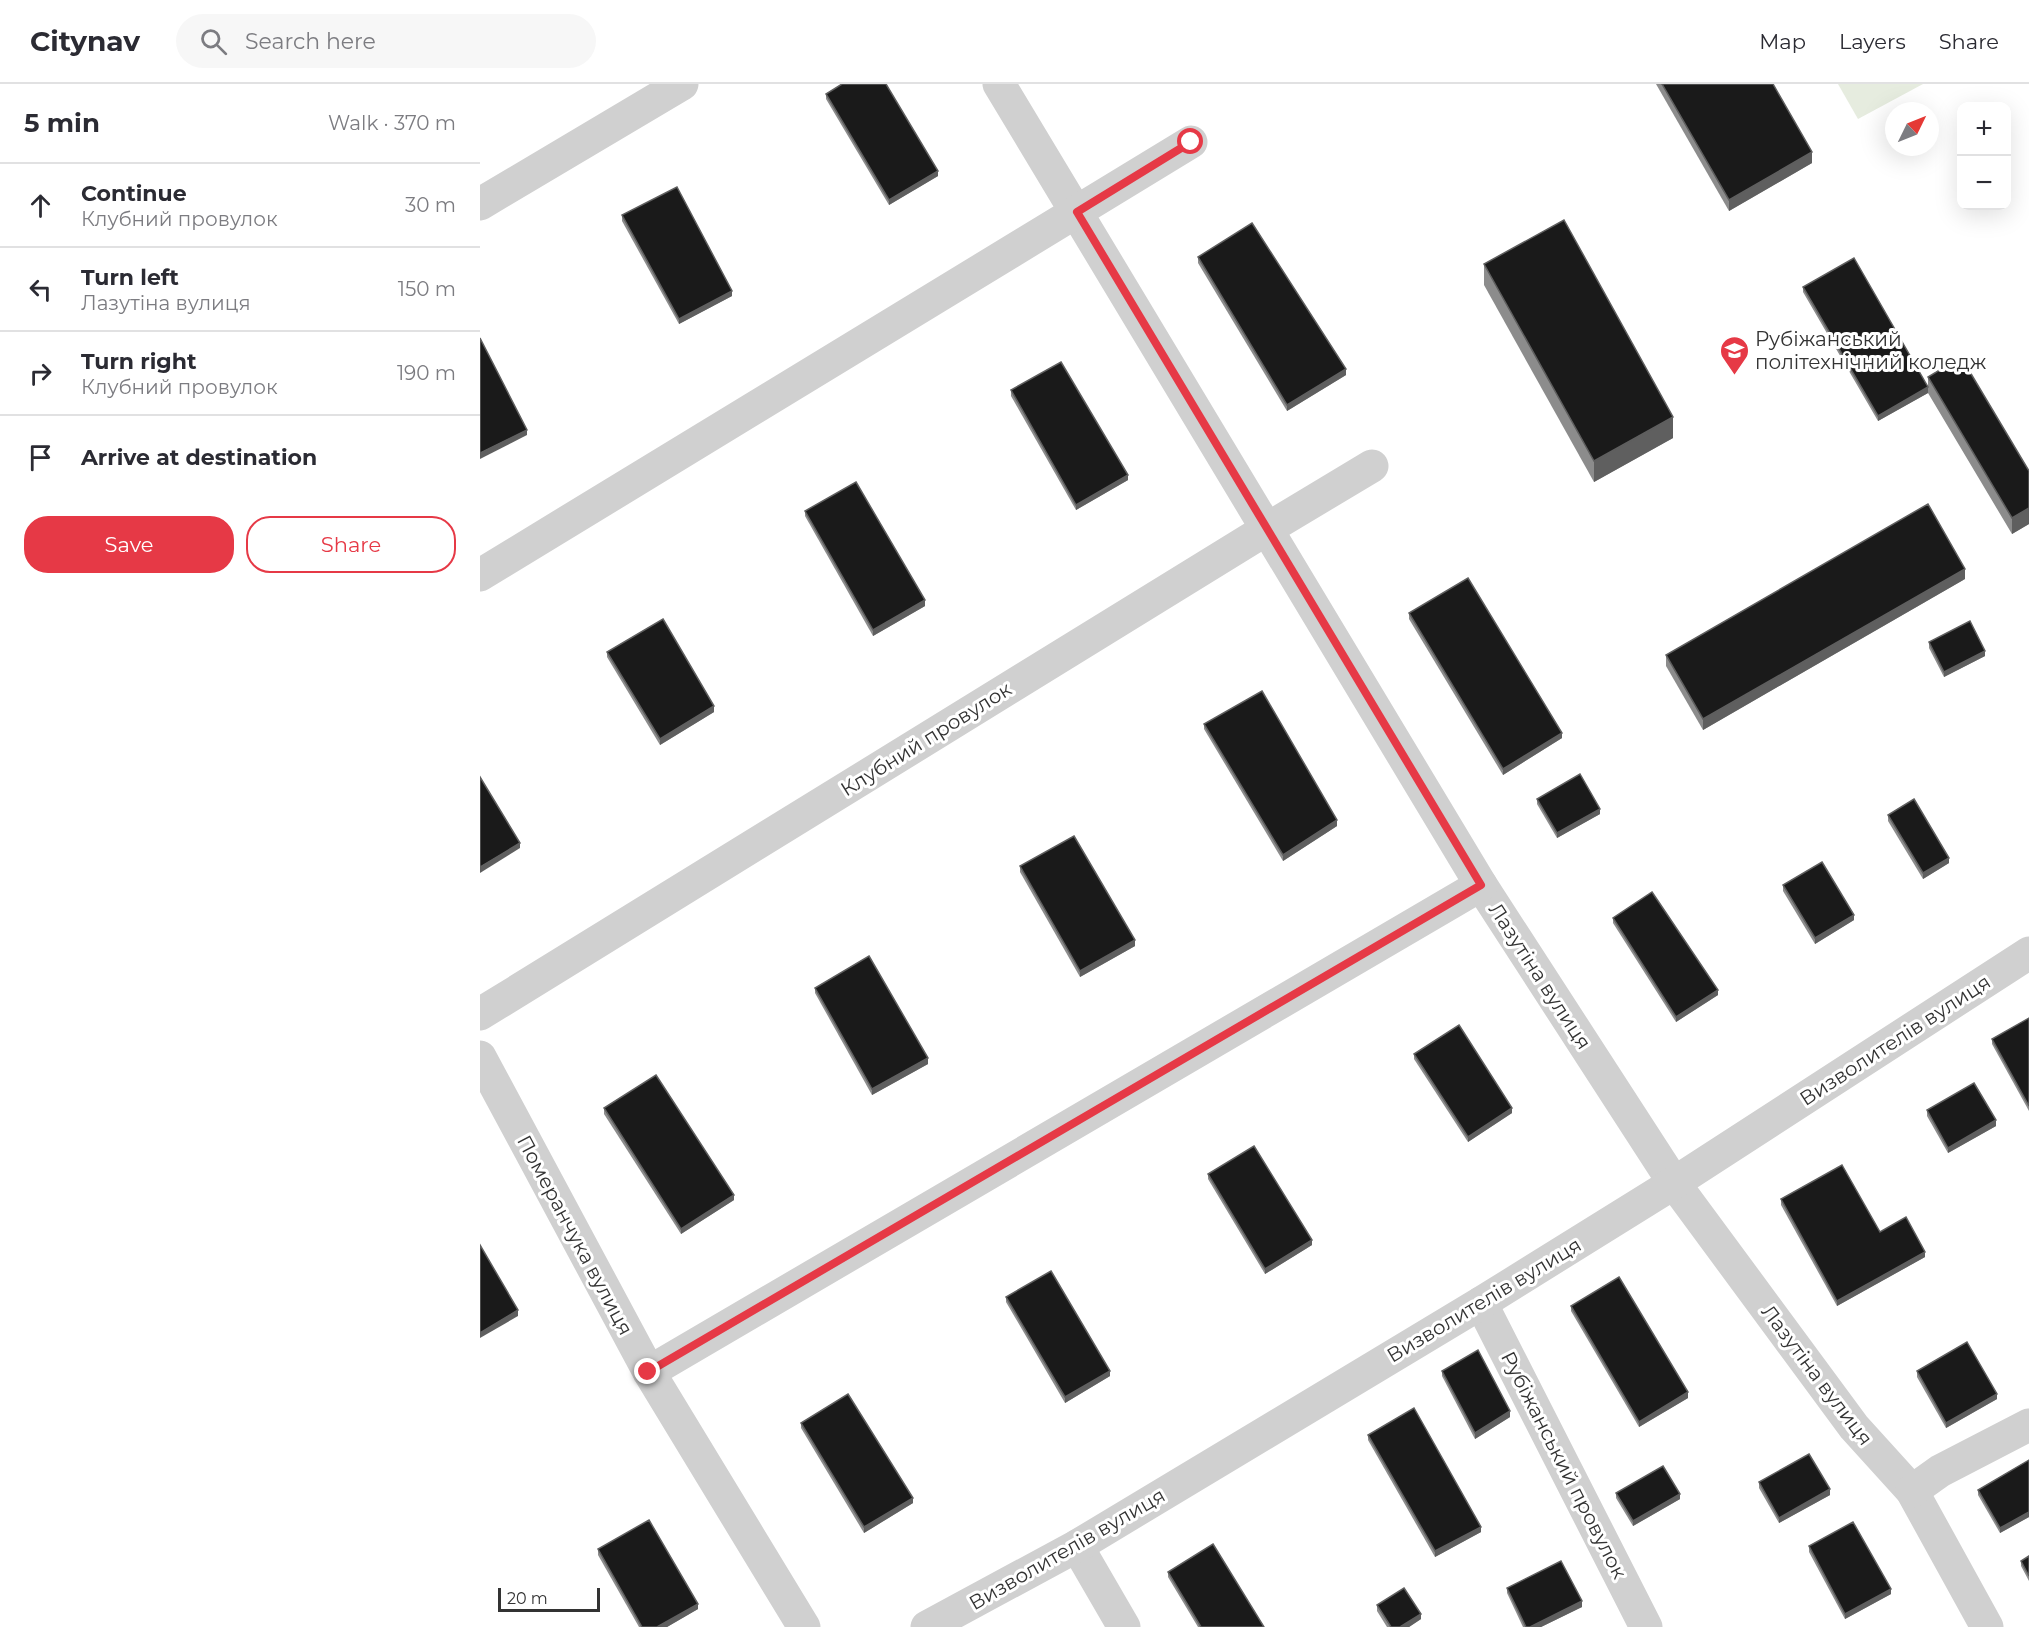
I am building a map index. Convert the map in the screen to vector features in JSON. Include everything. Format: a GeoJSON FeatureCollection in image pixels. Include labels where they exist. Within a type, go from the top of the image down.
{"type":"FeatureCollection","features":[{"type":"Feature","properties":{"kind":"street"},"geometry":{"type":"LineString","coordinates":[[480,204],[682,84]]}},
{"type":"Feature","properties":{"kind":"street","name":"Лазутіна вулиця"},"geometry":{"type":"LineString","coordinates":[[999,84],[1481,885],[1674,1183],[1854,1427],[1912,1491],[1987,1627]]}},
{"type":"Feature","properties":{"kind":"street"},"geometry":{"type":"LineString","coordinates":[[480,575],[1191,142]]}},
{"type":"Feature","properties":{"kind":"street","name":"Клубний провулок"},"geometry":{"type":"LineString","coordinates":[[480,1014],[1372,466]]}},
{"type":"Feature","properties":{"kind":"street"},"geometry":{"type":"LineString","coordinates":[[648,1372],[1481,885]]}},
{"type":"Feature","properties":{"kind":"street","name":"Визволителів вулиця"},"geometry":{"type":"LineString","coordinates":[[927,1627],[1077,1546],[1481,1303],[1674,1183],[2029,953]]}},
{"type":"Feature","properties":{"kind":"street","name":"Померанчука вулиця"},"geometry":{"type":"LineString","coordinates":[[480,1057],[648,1372],[804,1627]]}},
{"type":"Feature","properties":{"kind":"street","name":"Рубіжанський провулок"},"geometry":{"type":"LineString","coordinates":[[1481,1303],[1646,1627]]}},
{"type":"Feature","properties":{"kind":"street"},"geometry":{"type":"LineString","coordinates":[[1912,1491],[1940,1471],[2029,1425]]}},
{"type":"Feature","properties":{"kind":"street"},"geometry":{"type":"LineString","coordinates":[[1077,1546],[1124,1627]]}},
{"type":"Feature","properties":{"kind":"shaded area"},"geometry":{"type":"Polygon","coordinates":[[[1838,84],[1923,84],[1890,102],[1885,102],[1885,104],[1858,119],[1838,84]]]}},
{"type":"Feature","properties":{"kind":"building"},"geometry":{"type":"Polygon","coordinates":[[[842,84],[886,84],[938,171],[889,200],[826,94],[842,84]]]}},
{"type":"Feature","properties":{"kind":"building"},"geometry":{"type":"Polygon","coordinates":[[[1662,84],[1773,84],[1812,152],[1729,200],[1662,84]]]}},
{"type":"Feature","properties":{"kind":"building"},"geometry":{"type":"Polygon","coordinates":[[[677,187],[732,291],[679,319],[622,215],[677,187]]]}},
{"type":"Feature","properties":{"kind":"building"},"geometry":{"type":"Polygon","coordinates":[[[1564,220],[1673,417],[1594,461],[1484,264],[1564,220]]]}},
{"type":"Feature","properties":{"kind":"building"},"geometry":{"type":"Polygon","coordinates":[[[1252,223],[1346,369],[1287,405],[1198,257],[1252,223]]]}},
{"type":"Feature","properties":{"kind":"building"},"geometry":{"type":"Polygon","coordinates":[[[1854,258],[1928,387],[1878,416],[1803,287],[1854,258]]]}},
{"type":"Feature","properties":{"kind":"building"},"geometry":{"type":"Polygon","coordinates":[[[480,338],[527,430],[480,453],[480,338]]]}},
{"type":"Feature","properties":{"kind":"building"},"geometry":{"type":"Polygon","coordinates":[[[1961,357],[2029,471],[2029,508],[2012,518],[1928,377],[1961,357]]]}},
{"type":"Feature","properties":{"kind":"building"},"geometry":{"type":"Polygon","coordinates":[[[1061,362],[1128,475],[1076,505],[1011,390],[1061,362]]]}},
{"type":"Feature","properties":{"kind":"building"},"geometry":{"type":"Polygon","coordinates":[[[856,482],[925,600],[873,630],[805,511],[856,482]]]}},
{"type":"Feature","properties":{"kind":"building"},"geometry":{"type":"Polygon","coordinates":[[[1928,504],[1965,569],[1703,719],[1666,655],[1928,504]]]}},
{"type":"Feature","properties":{"kind":"building"},"geometry":{"type":"Polygon","coordinates":[[[1468,578],[1562,733],[1503,769],[1409,613],[1468,578]]]}},
{"type":"Feature","properties":{"kind":"building"},"geometry":{"type":"Polygon","coordinates":[[[663,619],[714,706],[660,739],[607,652],[663,619]]]}},
{"type":"Feature","properties":{"kind":"building"},"geometry":{"type":"Polygon","coordinates":[[[1970,621],[1985,651],[1944,672],[1929,642],[1970,621]]]}},
{"type":"Feature","properties":{"kind":"building"},"geometry":{"type":"Polygon","coordinates":[[[1262,691],[1337,820],[1283,855],[1204,724],[1262,691]]]}},
{"type":"Feature","properties":{"kind":"building"},"geometry":{"type":"Polygon","coordinates":[[[1580,774],[1600,809],[1557,833],[1537,799],[1580,774]]]}},
{"type":"Feature","properties":{"kind":"building"},"geometry":{"type":"Polygon","coordinates":[[[480,777],[520,843],[480,867],[480,777]]]}},
{"type":"Feature","properties":{"kind":"building"},"geometry":{"type":"Polygon","coordinates":[[[1914,799],[1949,858],[1923,873],[1888,815],[1914,799]]]}},
{"type":"Feature","properties":{"kind":"building"},"geometry":{"type":"Polygon","coordinates":[[[1074,836],[1135,940],[1080,971],[1020,866],[1074,836]]]}},
{"type":"Feature","properties":{"kind":"building"},"geometry":{"type":"Polygon","coordinates":[[[1822,862],[1854,915],[1815,938],[1783,885],[1822,862]]]}},
{"type":"Feature","properties":{"kind":"building"},"geometry":{"type":"Polygon","coordinates":[[[1652,892],[1718,990],[1676,1017],[1613,918],[1652,892]]]}},
{"type":"Feature","properties":{"kind":"building"},"geometry":{"type":"Polygon","coordinates":[[[869,956],[928,1058],[872,1089],[815,988],[869,956]]]}},
{"type":"Feature","properties":{"kind":"building"},"geometry":{"type":"Polygon","coordinates":[[[2029,1018],[2029,1106],[1992,1039],[2029,1018]]]}},
{"type":"Feature","properties":{"kind":"building"},"geometry":{"type":"Polygon","coordinates":[[[1459,1025],[1512,1108],[1468,1137],[1414,1054],[1459,1025]]]}},
{"type":"Feature","properties":{"kind":"building"},"geometry":{"type":"Polygon","coordinates":[[[656,1075],[734,1195],[681,1229],[604,1108],[656,1075]]]}},
{"type":"Feature","properties":{"kind":"building"},"geometry":{"type":"Polygon","coordinates":[[[1974,1083],[1996,1120],[1948,1148],[1927,1110],[1974,1083]]]}},
{"type":"Feature","properties":{"kind":"building"},"geometry":{"type":"Polygon","coordinates":[[[1254,1146],[1312,1240],[1265,1269],[1208,1174],[1254,1146]]]}},
{"type":"Feature","properties":{"kind":"building"},"geometry":{"type":"Polygon","coordinates":[[[1842,1165],[1880,1232],[1906,1217],[1925,1252],[1837,1301],[1781,1199],[1842,1165]]]}},
{"type":"Feature","properties":{"kind":"building"},"geometry":{"type":"Polygon","coordinates":[[[480,1245],[518,1310],[480,1333],[480,1245]]]}},
{"type":"Feature","properties":{"kind":"building"},"geometry":{"type":"Polygon","coordinates":[[[1051,1271],[1110,1371],[1065,1397],[1006,1297],[1051,1271]]]}},
{"type":"Feature","properties":{"kind":"building"},"geometry":{"type":"Polygon","coordinates":[[[1619,1277],[1688,1392],[1639,1422],[1571,1306],[1619,1277]]]}},
{"type":"Feature","properties":{"kind":"building"},"geometry":{"type":"Polygon","coordinates":[[[1967,1342],[1997,1394],[1946,1423],[1917,1371],[1967,1342]]]}},
{"type":"Feature","properties":{"kind":"building"},"geometry":{"type":"Polygon","coordinates":[[[1478,1350],[1510,1411],[1475,1433],[1442,1371],[1478,1350]]]}},
{"type":"Feature","properties":{"kind":"building"},"geometry":{"type":"Polygon","coordinates":[[[848,1394],[913,1498],[864,1527],[801,1423],[848,1394]]]}},
{"type":"Feature","properties":{"kind":"building"},"geometry":{"type":"Polygon","coordinates":[[[1414,1408],[1481,1527],[1435,1551],[1368,1435],[1414,1408]]]}},
{"type":"Feature","properties":{"kind":"building"},"geometry":{"type":"Polygon","coordinates":[[[1809,1454],[1830,1489],[1779,1518],[1759,1482],[1809,1454]]]}},
{"type":"Feature","properties":{"kind":"building"},"geometry":{"type":"Polygon","coordinates":[[[2029,1460],[2029,1512],[2000,1528],[1978,1490],[2029,1460]]]}},
{"type":"Feature","properties":{"kind":"building"},"geometry":{"type":"Polygon","coordinates":[[[1663,1466],[1680,1494],[1633,1521],[1616,1493],[1663,1466]]]}},
{"type":"Feature","properties":{"kind":"building"},"geometry":{"type":"Polygon","coordinates":[[[649,1520],[698,1604],[657,1627],[642,1627],[598,1549],[649,1520]]]}},
{"type":"Feature","properties":{"kind":"building"},"geometry":{"type":"Polygon","coordinates":[[[1853,1522],[1891,1589],[1845,1614],[1809,1546],[1853,1522]]]}},
{"type":"Feature","properties":{"kind":"building"},"geometry":{"type":"Polygon","coordinates":[[[1213,1544],[1264,1627],[1201,1627],[1168,1572],[1213,1544]]]}},
{"type":"Feature","properties":{"kind":"building"},"geometry":{"type":"Polygon","coordinates":[[[2029,1556],[2029,1576],[2021,1561],[2029,1556]]]}},
{"type":"Feature","properties":{"kind":"building"},"geometry":{"type":"Polygon","coordinates":[[[1561,1561],[1582,1601],[1526,1627],[1507,1588],[1561,1561]]]}},
{"type":"Feature","properties":{"kind":"building"},"geometry":{"type":"Polygon","coordinates":[[[1404,1588],[1421,1614],[1400,1627],[1391,1627],[1377,1605],[1404,1588]]]}},
{"type":"Feature","properties":{"kind":"place","name":"Рубіжанський політехнічний коледж"},"geometry":{"type":"Point","coordinates":[1734,376]}},
{"type":"Feature","properties":{"kind":"route"},"geometry":{"type":"LineString","coordinates":[[648,1372],[1481,885],[1077,212],[1191,142]]}}]}
